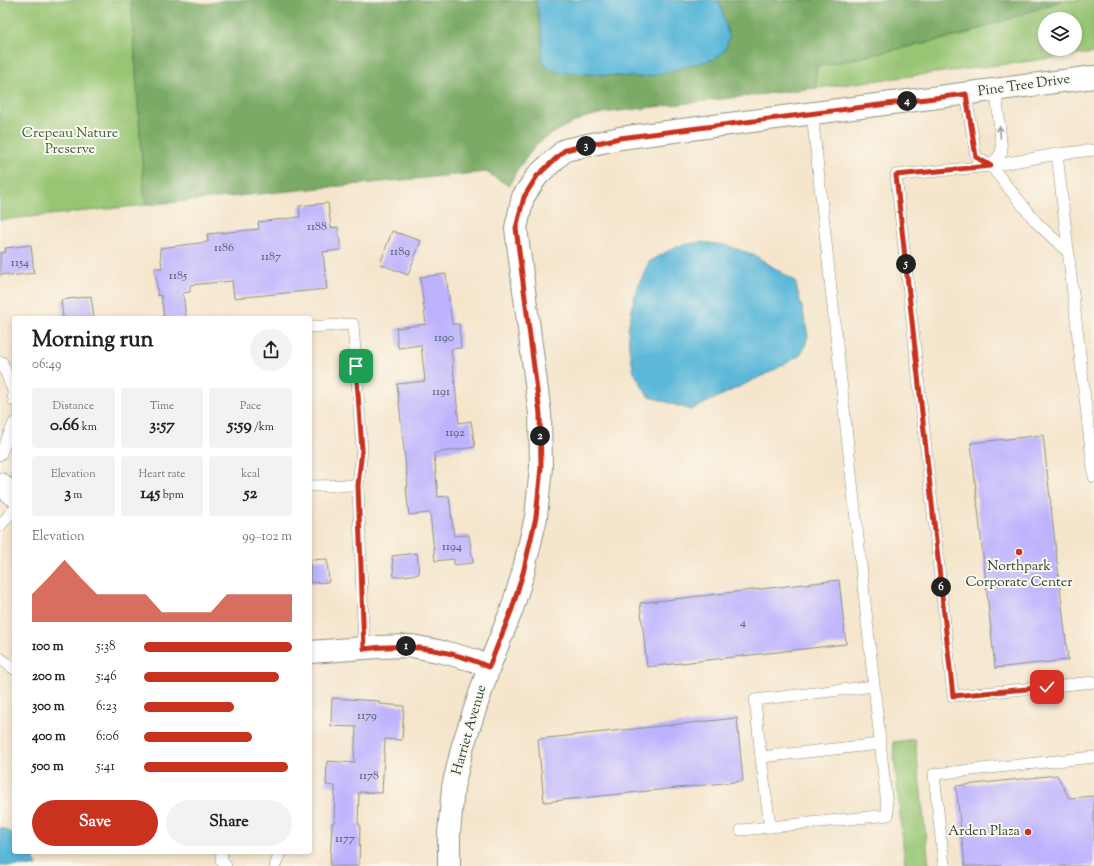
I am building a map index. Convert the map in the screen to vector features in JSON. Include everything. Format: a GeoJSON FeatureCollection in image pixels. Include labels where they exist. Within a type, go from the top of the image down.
{"type":"FeatureCollection","features":[{"type":"Feature","properties":{"kind":"street","name":"Pine Tree Drive"},"geometry":{"type":"LineString","coordinates":[[537,176],[565,150],[620,138],[1094,77]]}},
{"type":"Feature","properties":{"kind":"street","name":"Harriet Avenue"},"geometry":{"type":"LineString","coordinates":[[449,866],[449,834],[453,787],[465,738],[489,667],[512,609],[523,573],[536,517],[541,467],[540,414],[516,228],[524,197],[537,176]]}},
{"type":"Feature","properties":{"kind":"street"},"geometry":{"type":"LineString","coordinates":[[0,484],[12,493]]}},
{"type":"Feature","properties":{"kind":"street"},"geometry":{"type":"LineString","coordinates":[[312,652],[412,646],[473,660],[489,667]]}},
{"type":"Feature","properties":{"kind":"lane"},"geometry":{"type":"LineString","coordinates":[[991,166],[1002,152],[996,90]]}},
{"type":"Feature","properties":{"kind":"lane"},"geometry":{"type":"LineString","coordinates":[[966,94],[976,157],[991,166],[1037,223],[1069,253]]}},
{"type":"Feature","properties":{"kind":"lane"},"geometry":{"type":"LineString","coordinates":[[741,830],[888,815],[812,113]]}},
{"type":"Feature","properties":{"kind":"lane"},"geometry":{"type":"LineString","coordinates":[[1094,150],[1057,154],[991,166],[896,175],[953,696],[1094,682]]}},
{"type":"Feature","properties":{"kind":"lane"},"geometry":{"type":"LineString","coordinates":[[1057,154],[1091,430],[1094,477]]}},
{"type":"Feature","properties":{"kind":"lane"},"geometry":{"type":"LineString","coordinates":[[312,327],[354,324],[362,450],[358,485],[364,649]]}},
{"type":"Feature","properties":{"kind":"lane"},"geometry":{"type":"LineString","coordinates":[[0,362],[2,362],[12,389]]}},
{"type":"Feature","properties":{"kind":"lane"},"geometry":{"type":"LineString","coordinates":[[0,455],[12,428]]}},
{"type":"Feature","properties":{"kind":"lane"},"geometry":{"type":"LineString","coordinates":[[312,486],[358,485]]}},
{"type":"Feature","properties":{"kind":"lane"},"geometry":{"type":"LineString","coordinates":[[0,526],[12,511]]}},
{"type":"Feature","properties":{"kind":"lane"},"geometry":{"type":"LineString","coordinates":[[0,658],[12,667]]}},
{"type":"Feature","properties":{"kind":"lane"},"geometry":{"type":"LineString","coordinates":[[770,826],[755,700],[874,686]]}},
{"type":"Feature","properties":{"kind":"lane"},"geometry":{"type":"LineString","coordinates":[[761,757],[880,744]]}},
{"type":"Feature","properties":{"kind":"lane"},"geometry":{"type":"LineString","coordinates":[[944,866],[934,774],[1094,757]]}},
{"type":"Feature","properties":{"kind":"lane"},"geometry":{"type":"LineString","coordinates":[[222,854],[221,860],[226,866]]}},
{"type":"Feature","properties":{"kind":"lane"},"geometry":{"type":"LineString","coordinates":[[275,866],[279,854]]}},
{"type":"Feature","properties":{"kind":"green space","name":"Crepeau Nature Preserve"},"geometry":{"type":"Polygon","coordinates":[[[0,0],[131,0],[145,205],[0,220],[0,0]]]}},
{"type":"Feature","properties":{"kind":"green space"},"geometry":{"type":"Polygon","coordinates":[[[131,0],[179,0],[207,4],[224,0],[536,0],[542,36],[543,63],[558,72],[635,77],[651,76],[714,59],[722,10],[718,0],[1063,0],[962,35],[816,67],[816,88],[603,113],[583,118],[562,128],[539,142],[517,170],[509,186],[486,172],[145,205],[131,0]]]}},
{"type":"Feature","properties":{"kind":"green space"},"geometry":{"type":"Polygon","coordinates":[[[1063,0],[1094,0],[1094,53],[1082,55],[1082,12],[1038,12],[1038,56],[1070,56],[816,88],[816,67],[962,35],[1063,0]]]}},
{"type":"Feature","properties":{"kind":"green space"},"geometry":{"type":"Polygon","coordinates":[[[915,739],[929,866],[905,866],[893,742],[915,739]]]}},
{"type":"Feature","properties":{"kind":"water"},"geometry":{"type":"Polygon","coordinates":[[[536,0],[718,0],[729,38],[724,52],[714,59],[651,76],[635,77],[558,72],[542,63],[542,36],[536,0]]]}},
{"type":"Feature","properties":{"kind":"water"},"geometry":{"type":"Polygon","coordinates":[[[701,242],[725,245],[754,255],[795,281],[808,336],[804,349],[799,356],[772,371],[691,410],[648,396],[634,372],[629,347],[628,329],[636,291],[649,262],[677,246],[701,242]]]}},
{"type":"Feature","properties":{"kind":"water"},"geometry":{"type":"Polygon","coordinates":[[[0,827],[12,833],[12,854],[31,854],[37,866],[0,866],[0,827]]]}},
{"type":"Feature","properties":{"kind":"building"},"geometry":{"type":"Polygon","coordinates":[[[328,203],[331,228],[338,227],[341,250],[323,252],[327,289],[234,298],[232,281],[190,285],[190,292],[183,293],[186,316],[164,316],[161,295],[158,296],[155,268],[162,268],[160,248],[208,242],[207,234],[259,229],[258,222],[300,217],[299,206],[328,203]]]}},
{"type":"Feature","properties":{"kind":"building"},"geometry":{"type":"Polygon","coordinates":[[[392,231],[421,241],[408,275],[380,264],[392,231]]]}},
{"type":"Feature","properties":{"kind":"building"},"geometry":{"type":"Polygon","coordinates":[[[31,245],[34,273],[9,276],[8,274],[0,275],[0,253],[6,252],[5,248],[31,245]]]}},
{"type":"Feature","properties":{"kind":"building"},"geometry":{"type":"Polygon","coordinates":[[[446,274],[452,324],[459,324],[461,348],[451,349],[459,423],[471,421],[475,447],[434,453],[438,497],[449,496],[454,536],[469,535],[473,563],[454,565],[454,559],[435,561],[430,513],[409,515],[406,487],[408,487],[397,384],[425,381],[421,345],[398,348],[396,328],[426,324],[420,277],[446,274]]]}},
{"type":"Feature","properties":{"kind":"building"},"geometry":{"type":"Polygon","coordinates":[[[91,296],[94,316],[63,316],[61,300],[91,296]]]}},
{"type":"Feature","properties":{"kind":"building","name":"Northpark Corporate Center"},"geometry":{"type":"Polygon","coordinates":[[[1043,435],[1068,660],[995,668],[971,443],[1043,435]]]}},
{"type":"Feature","properties":{"kind":"building"},"geometry":{"type":"Polygon","coordinates":[[[417,553],[419,574],[394,577],[392,556],[417,553]]]}},
{"type":"Feature","properties":{"kind":"building"},"geometry":{"type":"Polygon","coordinates":[[[327,559],[329,582],[312,583],[312,560],[327,559]]]}},
{"type":"Feature","properties":{"kind":"building"},"geometry":{"type":"Polygon","coordinates":[[[839,580],[846,644],[647,667],[640,603],[839,580]]]}},
{"type":"Feature","properties":{"kind":"building"},"geometry":{"type":"Polygon","coordinates":[[[332,698],[379,701],[379,704],[404,706],[402,740],[385,739],[382,793],[359,792],[359,866],[330,866],[332,823],[334,823],[335,786],[326,785],[327,761],[354,763],[356,727],[331,726],[332,698]]]}},
{"type":"Feature","properties":{"kind":"building"},"geometry":{"type":"Polygon","coordinates":[[[737,718],[743,781],[544,802],[538,739],[737,718]]]}},
{"type":"Feature","properties":{"kind":"building","name":"Arden Plaza"},"geometry":{"type":"Polygon","coordinates":[[[1057,775],[1069,798],[1094,796],[1094,866],[965,866],[956,786],[1057,775]]]}},
{"type":"Feature","properties":{"kind":"place","name":"Northpark Corporate Center"},"geometry":{"type":"Point","coordinates":[1019,552]}},
{"type":"Feature","properties":{"kind":"place","name":"Arden Plaza"},"geometry":{"type":"Point","coordinates":[1028,832]}},
{"type":"Feature","properties":{"kind":"route"},"geometry":{"type":"LineString","coordinates":[[356,366],[362,450],[358,485],[364,649],[412,646],[473,660],[489,667],[512,609],[523,573],[536,517],[541,467],[540,414],[516,228],[524,197],[537,176],[565,150],[620,138],[966,94],[976,157],[991,166],[896,175],[953,696],[1047,687]]}}]}
